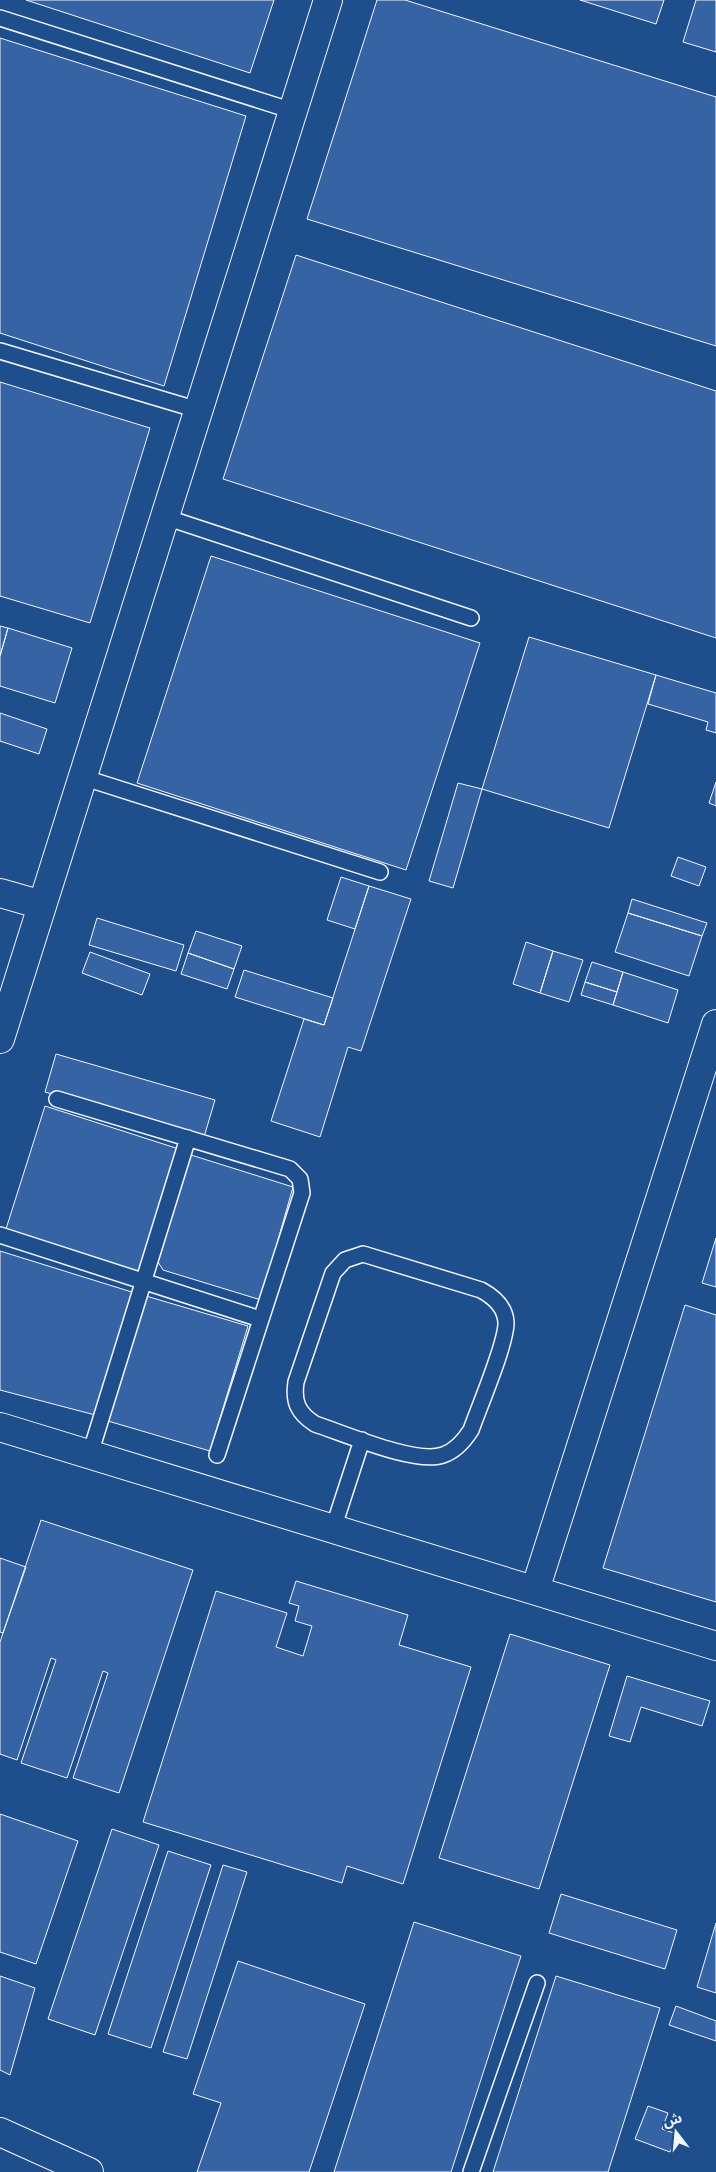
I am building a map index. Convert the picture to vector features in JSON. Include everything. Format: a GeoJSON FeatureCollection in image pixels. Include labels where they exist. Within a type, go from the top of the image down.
{"type":"FeatureCollection","features":[{"type":"Feature","properties":{"kind":"street"},"geometry":{"type":"LineString","coordinates":[[0,1039],[328,0]]}},
{"type":"Feature","properties":{"kind":"street"},"geometry":{"type":"LineString","coordinates":[[0,893],[42,905]]}},
{"type":"Feature","properties":{"kind":"street"},"geometry":{"type":"LineString","coordinates":[[535,1590],[716,1024]]}},
{"type":"Feature","properties":{"kind":"street"},"geometry":{"type":"LineString","coordinates":[[0,1427],[716,1646]]}},
{"type":"Feature","properties":{"kind":"street"},"geometry":{"type":"LineString","coordinates":[[0,2132],[90,2172]]}},
{"type":"Feature","properties":{"kind":"lane"},"geometry":{"type":"LineString","coordinates":[[0,18],[293,111]]}},
{"type":"Feature","properties":{"kind":"lane"},"geometry":{"type":"LineString","coordinates":[[0,351],[198,410]]}},
{"type":"Feature","properties":{"kind":"lane"},"geometry":{"type":"LineString","coordinates":[[165,517],[471,618]]}},
{"type":"Feature","properties":{"kind":"lane"},"geometry":{"type":"LineString","coordinates":[[82,777],[380,872]]}},
{"type":"Feature","properties":{"kind":"lane"},"geometry":{"type":"LineString","coordinates":[[57,1099],[290,1169],[300,1179],[302,1193],[217,1455]]}},
{"type":"Feature","properties":{"kind":"lane"},"geometry":{"type":"LineString","coordinates":[[90,1454],[188,1138]]}},
{"type":"Feature","properties":{"kind":"lane"},"geometry":{"type":"LineString","coordinates":[[0,1235],[260,1319]]}},
{"type":"Feature","properties":{"kind":"lane"},"geometry":{"type":"LineString","coordinates":[[354,1256],[372,1256],[491,1295],[504,1312],[505,1333],[471,1430],[464,1441],[442,1456],[429,1458],[416,1457],[362,1440],[315,1424],[304,1417],[297,1407],[294,1395],[296,1382],[333,1274],[338,1266],[354,1256]]}},
{"type":"Feature","properties":{"kind":"lane"},"geometry":{"type":"LineString","coordinates":[[334,1529],[362,1440]]}},
{"type":"Feature","properties":{"kind":"lane"},"geometry":{"type":"LineString","coordinates":[[471,2172],[537,1984]]}},
{"type":"Feature","properties":{"kind":"building"},"geometry":{"type":"Polygon","coordinates":[[[26,0],[274,0],[250,73],[26,0]]]}},
{"type":"Feature","properties":{"kind":"building"},"geometry":{"type":"Polygon","coordinates":[[[377,0],[405,0],[716,97],[716,346],[307,219],[377,0]]]}},
{"type":"Feature","properties":{"kind":"building"},"geometry":{"type":"Polygon","coordinates":[[[580,0],[664,0],[656,24],[580,0]]]}},
{"type":"Feature","properties":{"kind":"building"},"geometry":{"type":"Polygon","coordinates":[[[696,0],[716,0],[716,52],[683,42],[696,0]]]}},
{"type":"Feature","properties":{"kind":"building"},"geometry":{"type":"Polygon","coordinates":[[[0,38],[246,116],[164,386],[0,333],[0,38]]]}},
{"type":"Feature","properties":{"kind":"building"},"geometry":{"type":"Polygon","coordinates":[[[296,255],[716,391],[716,638],[223,479],[296,255]]]}},
{"type":"Feature","properties":{"kind":"building"},"geometry":{"type":"Polygon","coordinates":[[[0,382],[150,428],[90,623],[0,596],[0,382]]]}},
{"type":"Feature","properties":{"kind":"building"},"geometry":{"type":"Polygon","coordinates":[[[211,556],[480,643],[406,870],[137,783],[211,556]]]}},
{"type":"Feature","properties":{"kind":"building"},"geometry":{"type":"Polygon","coordinates":[[[0,626],[8,628],[0,656],[0,626]]]}},
{"type":"Feature","properties":{"kind":"building"},"geometry":{"type":"Polygon","coordinates":[[[8,628],[72,648],[55,703],[0,686],[0,656],[8,628]]]}},
{"type":"Feature","properties":{"kind":"building"},"geometry":{"type":"Polygon","coordinates":[[[529,637],[656,675],[609,828],[482,789],[529,637]]]}},
{"type":"Feature","properties":{"kind":"building"},"geometry":{"type":"Polygon","coordinates":[[[656,675],[716,693],[716,733],[706,730],[708,722],[648,704],[656,675]]]}},
{"type":"Feature","properties":{"kind":"building"},"geometry":{"type":"Polygon","coordinates":[[[0,713],[47,729],[39,754],[0,741],[0,713]]]}},
{"type":"Feature","properties":{"kind":"building"},"geometry":{"type":"Polygon","coordinates":[[[716,782],[716,806],[709,803],[716,782]]]}},
{"type":"Feature","properties":{"kind":"building"},"geometry":{"type":"Polygon","coordinates":[[[458,783],[482,789],[453,888],[429,881],[458,783]]]}},
{"type":"Feature","properties":{"kind":"building"},"geometry":{"type":"Polygon","coordinates":[[[678,857],[706,867],[699,886],[671,876],[678,857]]]}},
{"type":"Feature","properties":{"kind":"building"},"geometry":{"type":"Polygon","coordinates":[[[341,877],[369,886],[355,929],[327,920],[341,877]]]}},
{"type":"Feature","properties":{"kind":"building"},"geometry":{"type":"Polygon","coordinates":[[[369,886],[411,899],[361,1051],[348,1047],[320,1137],[271,1121],[304,1019],[324,1025],[369,886]]]}},
{"type":"Feature","properties":{"kind":"building"},"geometry":{"type":"Polygon","coordinates":[[[632,899],[707,923],[702,936],[628,913],[632,899]]]}},
{"type":"Feature","properties":{"kind":"building"},"geometry":{"type":"Polygon","coordinates":[[[628,913],[702,936],[689,976],[615,952],[628,913]]]}},
{"type":"Feature","properties":{"kind":"building"},"geometry":{"type":"Polygon","coordinates":[[[97,918],[184,945],[176,971],[89,945],[97,918]]]}},
{"type":"Feature","properties":{"kind":"building"},"geometry":{"type":"Polygon","coordinates":[[[196,931],[242,946],[234,969],[188,953],[196,931]]]}},
{"type":"Feature","properties":{"kind":"building"},"geometry":{"type":"Polygon","coordinates":[[[526,942],[553,951],[540,993],[513,984],[526,942]]]}},
{"type":"Feature","properties":{"kind":"building"},"geometry":{"type":"Polygon","coordinates":[[[553,951],[583,960],[569,1002],[540,993],[553,951]]]}},
{"type":"Feature","properties":{"kind":"building"},"geometry":{"type":"Polygon","coordinates":[[[90,952],[150,974],[142,995],[82,973],[90,952]]]}},
{"type":"Feature","properties":{"kind":"building"},"geometry":{"type":"Polygon","coordinates":[[[188,953],[234,969],[227,989],[181,974],[188,953]]]}},
{"type":"Feature","properties":{"kind":"building"},"geometry":{"type":"Polygon","coordinates":[[[592,962],[623,972],[617,992],[585,982],[592,962]]]}},
{"type":"Feature","properties":{"kind":"building"},"geometry":{"type":"Polygon","coordinates":[[[244,970],[333,998],[324,1025],[235,997],[244,970]]]}},
{"type":"Feature","properties":{"kind":"building"},"geometry":{"type":"Polygon","coordinates":[[[623,972],[678,990],[668,1023],[613,1005],[623,972]]]}},
{"type":"Feature","properties":{"kind":"building"},"geometry":{"type":"Polygon","coordinates":[[[585,982],[617,992],[613,1005],[581,995],[585,982]]]}},
{"type":"Feature","properties":{"kind":"building"},"geometry":{"type":"Polygon","coordinates":[[[56,1054],[215,1100],[204,1137],[45,1092],[56,1054]]]}},
{"type":"Feature","properties":{"kind":"building"},"geometry":{"type":"Polygon","coordinates":[[[45,1106],[182,1150],[141,1275],[5,1232],[45,1106]]]}},
{"type":"Feature","properties":{"kind":"building"},"geometry":{"type":"Polygon","coordinates":[[[191,1155],[293,1187],[261,1300],[163,1270],[158,1262],[191,1155]]]}},
{"type":"Feature","properties":{"kind":"building"},"geometry":{"type":"Polygon","coordinates":[[[716,1238],[716,1287],[702,1283],[716,1238]]]}},
{"type":"Feature","properties":{"kind":"building"},"geometry":{"type":"Polygon","coordinates":[[[0,1251],[135,1293],[99,1416],[0,1390],[0,1251]]]}},
{"type":"Feature","properties":{"kind":"building"},"geometry":{"type":"Polygon","coordinates":[[[146,1296],[248,1326],[210,1451],[108,1421],[146,1296]]]}},
{"type":"Feature","properties":{"kind":"building"},"geometry":{"type":"Polygon","coordinates":[[[685,1305],[716,1315],[716,1602],[603,1568],[685,1305]]]}},
{"type":"Feature","properties":{"kind":"building"},"geometry":{"type":"Polygon","coordinates":[[[41,1520],[193,1570],[119,1793],[73,1778],[108,1673],[103,1671],[67,1778],[21,1763],[56,1660],[51,1658],[17,1760],[0,1754],[0,1642],[41,1520]]]}},
{"type":"Feature","properties":{"kind":"building"},"geometry":{"type":"Polygon","coordinates":[[[0,1558],[26,1567],[3,1633],[0,1632],[0,1558]]]}},
{"type":"Feature","properties":{"kind":"building"},"geometry":{"type":"Polygon","coordinates":[[[296,1581],[408,1615],[399,1645],[471,1667],[403,1884],[347,1866],[342,1883],[143,1822],[216,1591],[287,1613],[276,1647],[303,1656],[312,1626],[295,1621],[299,1606],[289,1603],[296,1581]]]}},
{"type":"Feature","properties":{"kind":"building"},"geometry":{"type":"Polygon","coordinates":[[[510,1634],[610,1665],[539,1889],[439,1858],[510,1634]]]}},
{"type":"Feature","properties":{"kind":"building"},"geometry":{"type":"Polygon","coordinates":[[[627,1676],[710,1701],[702,1726],[641,1707],[630,1742],[609,1736],[627,1676]]]}},
{"type":"Feature","properties":{"kind":"building"},"geometry":{"type":"Polygon","coordinates":[[[0,1814],[78,1841],[36,1964],[0,1952],[0,1814]]]}},
{"type":"Feature","properties":{"kind":"building"},"geometry":{"type":"Polygon","coordinates":[[[112,1829],[159,1845],[95,2035],[48,2019],[112,1829]]]}},
{"type":"Feature","properties":{"kind":"building"},"geometry":{"type":"Polygon","coordinates":[[[168,1851],[211,1865],[151,2048],[108,2034],[168,1851]]]}},
{"type":"Feature","properties":{"kind":"building"},"geometry":{"type":"Polygon","coordinates":[[[223,1865],[247,1872],[187,2059],[163,2052],[223,1865]]]}},
{"type":"Feature","properties":{"kind":"building"},"geometry":{"type":"Polygon","coordinates":[[[561,1894],[677,1930],[665,1969],[549,1933],[561,1894]]]}},
{"type":"Feature","properties":{"kind":"building"},"geometry":{"type":"Polygon","coordinates":[[[414,1922],[521,1956],[451,2172],[334,2172],[414,1922]]]}},
{"type":"Feature","properties":{"kind":"building"},"geometry":{"type":"Polygon","coordinates":[[[716,1923],[716,1993],[697,1987],[716,1923]]]}},
{"type":"Feature","properties":{"kind":"building"},"geometry":{"type":"Polygon","coordinates":[[[238,1961],[365,2004],[309,2172],[197,2172],[221,2103],[193,2094],[238,1961]]]}},
{"type":"Feature","properties":{"kind":"building"},"geometry":{"type":"Polygon","coordinates":[[[0,1976],[35,1988],[10,2075],[0,2070],[0,1976]]]}},
{"type":"Feature","properties":{"kind":"building"},"geometry":{"type":"Polygon","coordinates":[[[556,1976],[660,2008],[608,2172],[493,2172],[556,1976]]]}},
{"type":"Feature","properties":{"kind":"building"},"geometry":{"type":"Polygon","coordinates":[[[676,2006],[716,2021],[716,2041],[669,2025],[676,2006]]]}},
{"type":"Feature","properties":{"kind":"building"},"geometry":{"type":"Polygon","coordinates":[[[648,2106],[668,2113],[662,2129],[677,2134],[670,2152],[635,2139],[648,2106]]]}}]}
